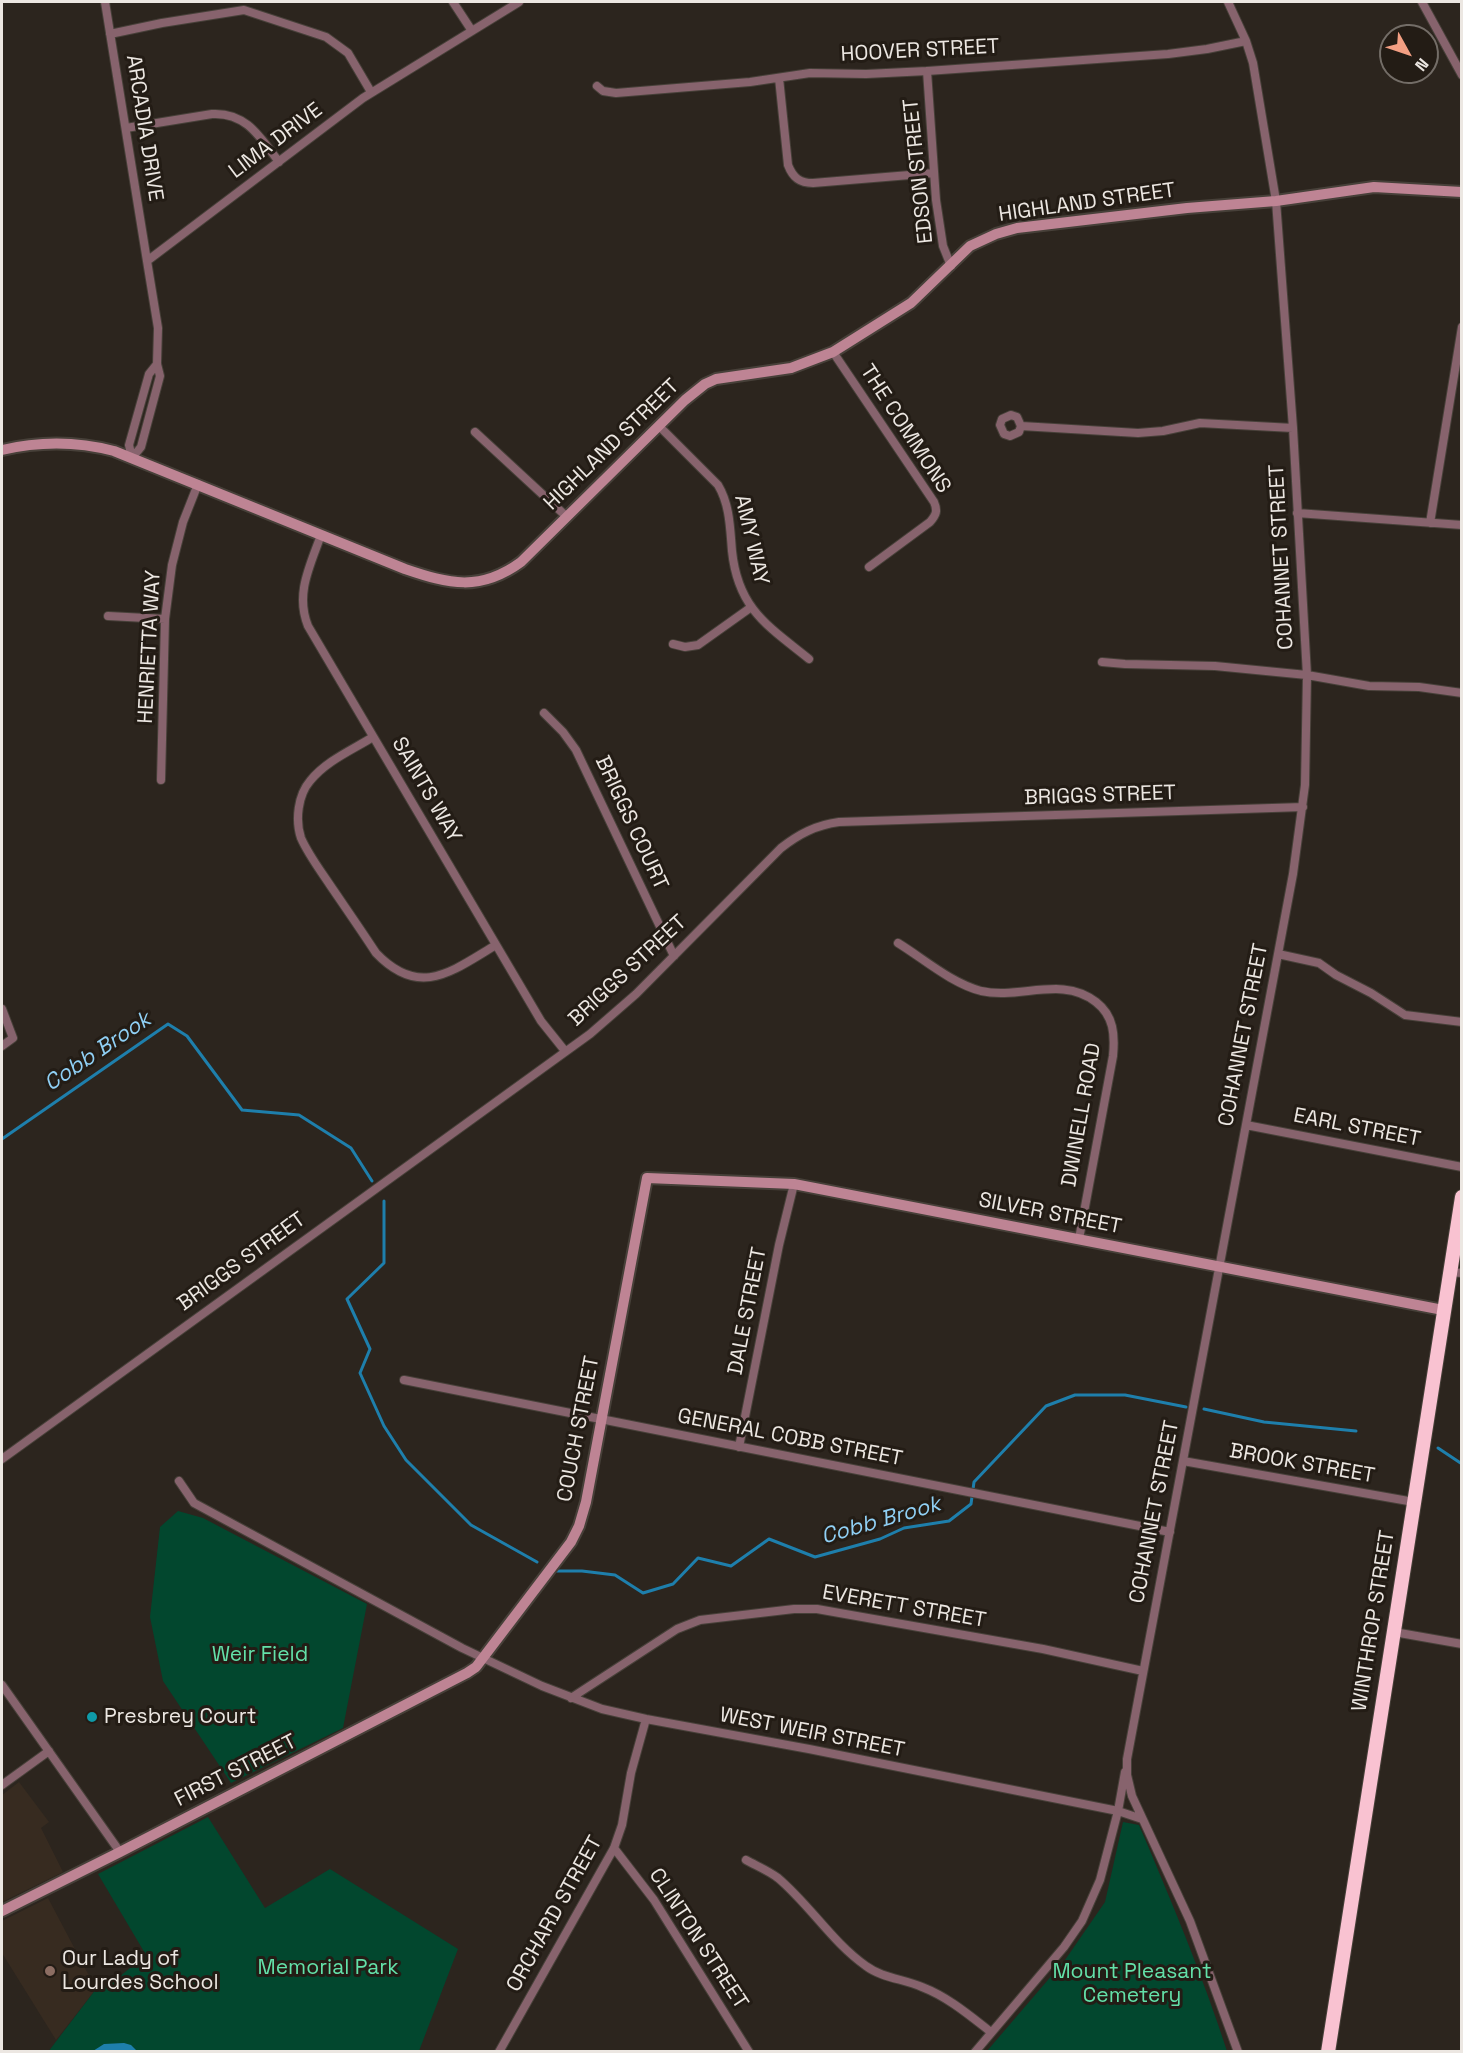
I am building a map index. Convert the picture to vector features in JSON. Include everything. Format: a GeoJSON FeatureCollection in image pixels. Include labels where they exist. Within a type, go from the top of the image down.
{"type":"FeatureCollection","features":[{"type":"Feature","properties":{"kind":"highway","name":"WINTHROP STREET"},"geometry":{"type":"LineString","coordinates":[[1328,2052],[1443,1310],[1455,1272],[1461,1197]]}},
{"type":"Feature","properties":{"kind":"street","name":"ARCADIA DRIVE"},"geometry":{"type":"LineString","coordinates":[[105,2],[147,261]]}},
{"type":"Feature","properties":{"kind":"street"},"geometry":{"type":"LineString","coordinates":[[453,2],[472,31]]}},
{"type":"Feature","properties":{"kind":"street","name":"LIMA DRIVE"},"geometry":{"type":"LineString","coordinates":[[147,261],[371,92],[519,2]]}},
{"type":"Feature","properties":{"kind":"street","name":"COHANNET STREET"},"geometry":{"type":"LineString","coordinates":[[1228,2],[1246,41],[1253,63],[1276,201],[1293,428],[1307,675],[1303,807],[1278,954],[1127,1759],[1129,1785],[1142,1819],[1169,1872],[1190,1921],[1238,2052]]}},
{"type":"Feature","properties":{"kind":"street"},"geometry":{"type":"LineString","coordinates":[[1422,2],[1461,75]]}},
{"type":"Feature","properties":{"kind":"street"},"geometry":{"type":"LineString","coordinates":[[110,34],[244,10],[326,37],[348,53],[371,92]]}},
{"type":"Feature","properties":{"kind":"street","name":"HOOVER STREET"},"geometry":{"type":"LineString","coordinates":[[597,86],[603,91],[616,93],[750,82],[810,73],[866,74],[927,71],[1168,54],[1246,41]]}},
{"type":"Feature","properties":{"kind":"street","name":"EDSON STREET"},"geometry":{"type":"LineString","coordinates":[[927,71],[934,173],[943,246],[951,266]]}},
{"type":"Feature","properties":{"kind":"street"},"geometry":{"type":"LineString","coordinates":[[778,78],[788,165],[792,174],[799,180],[813,183],[934,173]]}},
{"type":"Feature","properties":{"kind":"street"},"geometry":{"type":"LineString","coordinates":[[126,128],[212,114],[225,114],[253,128],[279,162]]}},
{"type":"Feature","properties":{"kind":"street","name":"HIGHLAND STREET"},"geometry":{"type":"LineString","coordinates":[[2,450],[32,444],[68,443],[105,449],[423,575],[464,584],[488,581],[511,570],[530,554],[694,391],[716,379],[791,368],[833,352],[911,303],[970,246],[996,234],[1017,228],[1187,208],[1276,201],[1374,187],[1461,192]]}},
{"type":"Feature","properties":{"kind":"street"},"geometry":{"type":"LineString","coordinates":[[132,458],[129,445],[149,374],[157,364],[158,328],[147,261]]}},
{"type":"Feature","properties":{"kind":"street"},"geometry":{"type":"LineString","coordinates":[[1431,523],[1461,327]]}},
{"type":"Feature","properties":{"kind":"street","name":"THE COMMONS"},"geometry":{"type":"LineString","coordinates":[[833,352],[934,502],[937,510],[930,522],[869,567]]}},
{"type":"Feature","properties":{"kind":"street"},"geometry":{"type":"LineString","coordinates":[[1021,426],[1138,433],[1200,423],[1293,428]]}},
{"type":"Feature","properties":{"kind":"street","name":"AMY WAY"},"geometry":{"type":"LineString","coordinates":[[659,426],[712,479],[724,495],[728,508],[733,559],[750,608],[761,620],[809,659]]}},
{"type":"Feature","properties":{"kind":"street"},"geometry":{"type":"LineString","coordinates":[[475,432],[567,518]]}},
{"type":"Feature","properties":{"kind":"street","name":"HENRIETTA WAY"},"geometry":{"type":"LineString","coordinates":[[161,780],[165,619],[172,565],[183,522],[198,484]]}},
{"type":"Feature","properties":{"kind":"street"},"geometry":{"type":"LineString","coordinates":[[1297,513],[1461,525]]}},
{"type":"Feature","properties":{"kind":"street","name":"SAINTS WAY"},"geometry":{"type":"LineString","coordinates":[[321,535],[303,583],[302,602],[309,626],[541,1021],[565,1051]]}},
{"type":"Feature","properties":{"kind":"street"},"geometry":{"type":"LineString","coordinates":[[673,644],[685,647],[698,645],[750,608]]}},
{"type":"Feature","properties":{"kind":"street"},"geometry":{"type":"LineString","coordinates":[[108,616],[165,619]]}},
{"type":"Feature","properties":{"kind":"street"},"geometry":{"type":"LineString","coordinates":[[1102,662],[1215,666],[1307,675],[1369,686],[1419,687],[1461,693]]}},
{"type":"Feature","properties":{"kind":"street","name":"BRIGGS COURT"},"geometry":{"type":"LineString","coordinates":[[544,714],[563,732],[576,750],[674,956]]}},
{"type":"Feature","properties":{"kind":"street"},"geometry":{"type":"LineString","coordinates":[[373,737],[319,771],[302,794],[299,806],[301,837],[314,861],[376,953],[386,964],[402,974],[421,978],[444,975],[496,945]]}},
{"type":"Feature","properties":{"kind":"street","name":"BRIGGS STREET"},"geometry":{"type":"LineString","coordinates":[[2,1459],[609,1019],[781,848],[806,831],[827,824],[1303,807]]}},
{"type":"Feature","properties":{"kind":"street","name":"DWINELL ROAD"},"geometry":{"type":"LineString","coordinates":[[898,943],[954,979],[978,990],[1003,994],[1065,989],[1085,995],[1102,1007],[1109,1016],[1114,1035],[1113,1056],[1079,1239]]}},
{"type":"Feature","properties":{"kind":"street"},"geometry":{"type":"LineString","coordinates":[[1278,954],[1319,963],[1405,1015],[1461,1022]]}},
{"type":"Feature","properties":{"kind":"street"},"geometry":{"type":"LineString","coordinates":[[2,1009],[13,1038],[2,1046]]}},
{"type":"Feature","properties":{"kind":"street","name":"EARL STREET"},"geometry":{"type":"LineString","coordinates":[[1246,1125],[1461,1167]]}},
{"type":"Feature","properties":{"kind":"street","name":"SILVER STREET"},"geometry":{"type":"LineString","coordinates":[[647,1178],[794,1184],[1443,1310]]}},
{"type":"Feature","properties":{"kind":"street","name":"COUCH STREET"},"geometry":{"type":"LineString","coordinates":[[483,1658],[571,1542],[579,1526],[586,1502],[647,1178]]}},
{"type":"Feature","properties":{"kind":"street","name":"DALE STREET"},"geometry":{"type":"LineString","coordinates":[[739,1447],[779,1245],[794,1184]]}},
{"type":"Feature","properties":{"kind":"street","name":"GENERAL COBB STREET"},"geometry":{"type":"LineString","coordinates":[[404,1380],[1170,1532]]}},
{"type":"Feature","properties":{"kind":"street","name":"BROOK STREET"},"geometry":{"type":"LineString","coordinates":[[1183,1461],[1414,1502]]}},
{"type":"Feature","properties":{"kind":"street","name":"WEST WEIR STREET"},"geometry":{"type":"LineString","coordinates":[[179,1481],[194,1503],[387,1609],[483,1658],[571,1698],[602,1709],[1118,1811],[1142,1819]]}},
{"type":"Feature","properties":{"kind":"street","name":"EVERETT STREET"},"geometry":{"type":"LineString","coordinates":[[571,1698],[689,1623],[711,1618],[808,1608],[854,1614],[1043,1649],[1143,1671]]}},
{"type":"Feature","properties":{"kind":"street"},"geometry":{"type":"LineString","coordinates":[[1394,1632],[1461,1644]]}},
{"type":"Feature","properties":{"kind":"street","name":"FIRST STREET"},"geometry":{"type":"LineString","coordinates":[[2,1911],[467,1673],[483,1658]]}},
{"type":"Feature","properties":{"kind":"street"},"geometry":{"type":"LineString","coordinates":[[2,1685],[120,1852]]}},
{"type":"Feature","properties":{"kind":"street","name":"ORCHARD STREET"},"geometry":{"type":"LineString","coordinates":[[499,2052],[614,1848],[622,1825],[631,1773],[646,1719]]}},
{"type":"Feature","properties":{"kind":"street"},"geometry":{"type":"LineString","coordinates":[[2,1785],[49,1751]]}},
{"type":"Feature","properties":{"kind":"street"},"geometry":{"type":"LineString","coordinates":[[975,2052],[1064,1947],[1082,1921],[1100,1880],[1118,1811],[1127,1759]]}},
{"type":"Feature","properties":{"kind":"street","name":"CLINTON STREET"},"geometry":{"type":"LineString","coordinates":[[614,1848],[660,1909],[749,2052]]}},
{"type":"Feature","properties":{"kind":"street"},"geometry":{"type":"LineString","coordinates":[[746,1860],[776,1876],[790,1888],[830,1933],[865,1966],[875,1972],[937,1994],[991,2032]]}},
{"type":"Feature","properties":{"kind":"shaded area"},"geometry":{"type":"Polygon","coordinates":[[[19,1782],[49,1822],[41,1828],[63,1872],[2,1902],[2,1795],[19,1782]]]}},
{"type":"Feature","properties":{"kind":"shaded area","name":"Our Lady of Lourdes School"},"geometry":{"type":"Polygon","coordinates":[[[48,1898],[96,1989],[56,2040],[2,1953],[2,1921],[48,1898]]]}},
{"type":"Feature","properties":{"kind":"green space","name":"Weir Field"},"geometry":{"type":"Polygon","coordinates":[[[178,1511],[203,1518],[367,1604],[343,1728],[231,1783],[163,1681],[150,1617],[160,1527],[178,1511]]]}},
{"type":"Feature","properties":{"kind":"green space","name":"Memorial Park"},"geometry":{"type":"Polygon","coordinates":[[[208,1817],[265,1908],[330,1869],[458,1949],[419,2051],[48,2052],[96,1989],[119,1977],[146,1955],[98,1874],[208,1817]]]}},
{"type":"Feature","properties":{"kind":"green space","name":"Mount Pleasant Cemetery"},"geometry":{"type":"Polygon","coordinates":[[[1123,1822],[1139,1825],[1197,1965],[1227,2051],[987,2051],[1065,1960],[1105,1902],[1123,1822]]]}},
{"type":"Feature","properties":{"kind":"water"},"geometry":{"type":"Polygon","coordinates":[[[104,2044],[131,2045],[137,2051],[93,2051],[104,2044]]]}},
{"type":"Feature","properties":{"kind":"waterway","name":"Cobb Brook"},"geometry":{"type":"LineString","coordinates":[[2,1139],[168,1024],[187,1036],[242,1110],[299,1115],[351,1148],[372,1181]]}},
{"type":"Feature","properties":{"kind":"waterway","name":"Cobb Brook"},"geometry":{"type":"LineString","coordinates":[[384,1201],[384,1263],[347,1299],[370,1349],[360,1373],[384,1426],[406,1460],[471,1525],[537,1562]]}},
{"type":"Feature","properties":{"kind":"waterway","name":"Cobb Brook"},"geometry":{"type":"LineString","coordinates":[[557,1571],[615,1575],[643,1593],[673,1584],[698,1558],[731,1566],[769,1539],[815,1557],[880,1539],[904,1528],[949,1521],[971,1504],[974,1482],[1046,1406],[1075,1395],[1125,1395],[1186,1407]]}},
{"type":"Feature","properties":{"kind":"waterway","name":"Cobb Brook"},"geometry":{"type":"LineString","coordinates":[[1204,1409],[1264,1422],[1356,1431]]}},
{"type":"Feature","properties":{"kind":"waterway","name":"Cobb Brook"},"geometry":{"type":"LineString","coordinates":[[1438,1448],[1462,1464]]}},
{"type":"Feature","properties":{"kind":"place","name":"Presbrey Court"},"geometry":{"type":"Point","coordinates":[92,1717]}},
{"type":"Feature","properties":{"kind":"place","name":"Our Lady of Lourdes School"},"geometry":{"type":"Point","coordinates":[50,1971]}}]}
